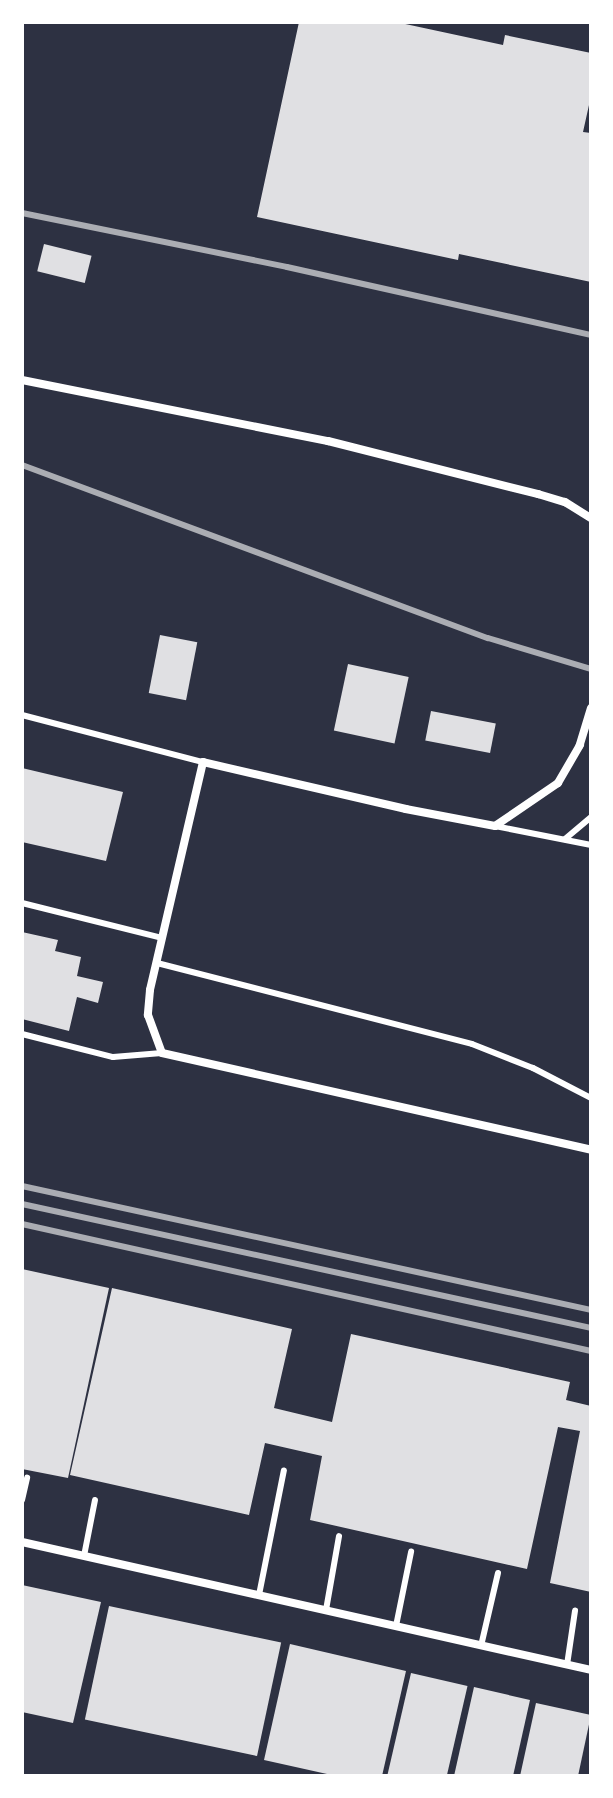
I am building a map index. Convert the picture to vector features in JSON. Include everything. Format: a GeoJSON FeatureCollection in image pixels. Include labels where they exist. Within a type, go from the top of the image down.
{"type":"FeatureCollection","features":[{"type":"Feature","properties":{"kind":"street"},"geometry":{"type":"LineString","coordinates":[[22,380],[328,441],[538,494],[565,502],[591,518]]}},
{"type":"Feature","properties":{"kind":"street"},"geometry":{"type":"LineString","coordinates":[[591,708],[588,730],[558,783],[495,826],[391,806],[203,762],[162,938],[148,1015],[162,1053],[591,1150]]}},
{"type":"Feature","properties":{"kind":"street"},"geometry":{"type":"LineString","coordinates":[[22,1542],[591,1670]]}},
{"type":"Feature","properties":{"kind":"lane"},"geometry":{"type":"LineString","coordinates":[[22,715],[203,762]]}},
{"type":"Feature","properties":{"kind":"lane"},"geometry":{"type":"LineString","coordinates":[[565,839],[591,817]]}},
{"type":"Feature","properties":{"kind":"lane"},"geometry":{"type":"LineString","coordinates":[[495,826],[591,845]]}},
{"type":"Feature","properties":{"kind":"lane"},"geometry":{"type":"LineString","coordinates":[[22,903],[162,938]]}},
{"type":"Feature","properties":{"kind":"lane"},"geometry":{"type":"LineString","coordinates":[[157,963],[472,1044],[533,1068],[591,1098]]}},
{"type":"Feature","properties":{"kind":"lane"},"geometry":{"type":"LineString","coordinates":[[22,1034],[113,1057],[162,1053]]}},
{"type":"Feature","properties":{"kind":"lane"},"geometry":{"type":"LineString","coordinates":[[259,1595],[284,1470]]}},
{"type":"Feature","properties":{"kind":"lane"},"geometry":{"type":"LineString","coordinates":[[22,1500],[27,1478]]}},
{"type":"Feature","properties":{"kind":"lane"},"geometry":{"type":"LineString","coordinates":[[84,1556],[95,1500]]}},
{"type":"Feature","properties":{"kind":"lane"},"geometry":{"type":"LineString","coordinates":[[326,1610],[339,1536]]}},
{"type":"Feature","properties":{"kind":"lane"},"geometry":{"type":"LineString","coordinates":[[396,1626],[411,1552]]}},
{"type":"Feature","properties":{"kind":"lane"},"geometry":{"type":"LineString","coordinates":[[481,1646],[498,1573]]}},
{"type":"Feature","properties":{"kind":"lane"},"geometry":{"type":"LineString","coordinates":[[567,1665],[575,1611]]}},
{"type":"Feature","properties":{"kind":"building"},"geometry":{"type":"Polygon","coordinates":[[[299,22],[396,22],[503,45],[505,35],[591,53],[591,96],[583,132],[591,133],[591,282],[459,254],[458,260],[257,217],[299,22]]]}},
{"type":"Feature","properties":{"kind":"building"},"geometry":{"type":"Polygon","coordinates":[[[44,244],[92,256],[85,283],[37,271],[44,244]]]}},
{"type":"Feature","properties":{"kind":"building"},"geometry":{"type":"Polygon","coordinates":[[[160,635],[197,642],[186,700],[149,693],[160,635]]]}},
{"type":"Feature","properties":{"kind":"building"},"geometry":{"type":"Polygon","coordinates":[[[348,664],[409,677],[395,743],[334,731],[348,664]]]}},
{"type":"Feature","properties":{"kind":"building"},"geometry":{"type":"Polygon","coordinates":[[[431,711],[496,724],[490,753],[425,740],[431,711]]]}},
{"type":"Feature","properties":{"kind":"building"},"geometry":{"type":"Polygon","coordinates":[[[22,768],[123,792],[106,861],[22,842],[22,768]]]}},
{"type":"Feature","properties":{"kind":"building"},"geometry":{"type":"Polygon","coordinates":[[[22,932],[58,940],[55,951],[81,957],[77,976],[103,982],[98,1003],[77,997],[69,1031],[22,1019],[22,932]]]}},
{"type":"Feature","properties":{"kind":"building"},"geometry":{"type":"Polygon","coordinates":[[[22,1269],[109,1288],[68,1478],[22,1469],[22,1269]]]}},
{"type":"Feature","properties":{"kind":"building"},"geometry":{"type":"Polygon","coordinates":[[[112,1288],[292,1329],[274,1408],[332,1422],[351,1334],[570,1382],[566,1400],[591,1406],[591,1592],[550,1583],[580,1431],[558,1427],[527,1569],[310,1520],[322,1456],[265,1443],[249,1515],[70,1475],[112,1288]]]}},
{"type":"Feature","properties":{"kind":"building"},"geometry":{"type":"Polygon","coordinates":[[[22,1585],[101,1602],[73,1723],[22,1712],[22,1585]]]}},
{"type":"Feature","properties":{"kind":"building"},"geometry":{"type":"Polygon","coordinates":[[[109,1606],[281,1643],[257,1756],[85,1719],[109,1606]]]}},
{"type":"Feature","properties":{"kind":"building"},"geometry":{"type":"Polygon","coordinates":[[[290,1644],[406,1671],[382,1776],[336,1776],[264,1760],[290,1644]]]}},
{"type":"Feature","properties":{"kind":"building"},"geometry":{"type":"Polygon","coordinates":[[[411,1673],[468,1686],[447,1776],[387,1776],[411,1673]]]}},
{"type":"Feature","properties":{"kind":"building"},"geometry":{"type":"Polygon","coordinates":[[[474,1687],[530,1700],[513,1776],[454,1776],[474,1687]]]}},
{"type":"Feature","properties":{"kind":"building"},"geometry":{"type":"Polygon","coordinates":[[[536,1703],[591,1715],[578,1776],[520,1776],[536,1703]]]}},
{"type":"Feature","properties":{"kind":"railway"},"geometry":{"type":"LineString","coordinates":[[22,213],[287,267],[591,335]]}},
{"type":"Feature","properties":{"kind":"railway"},"geometry":{"type":"LineString","coordinates":[[22,465],[488,638],[591,669]]}},
{"type":"Feature","properties":{"kind":"railway"},"geometry":{"type":"LineString","coordinates":[[22,1186],[591,1310]]}},
{"type":"Feature","properties":{"kind":"railway"},"geometry":{"type":"LineString","coordinates":[[22,1204],[591,1328]]}},
{"type":"Feature","properties":{"kind":"railway"},"geometry":{"type":"LineString","coordinates":[[22,1224],[591,1351]]}}]}
